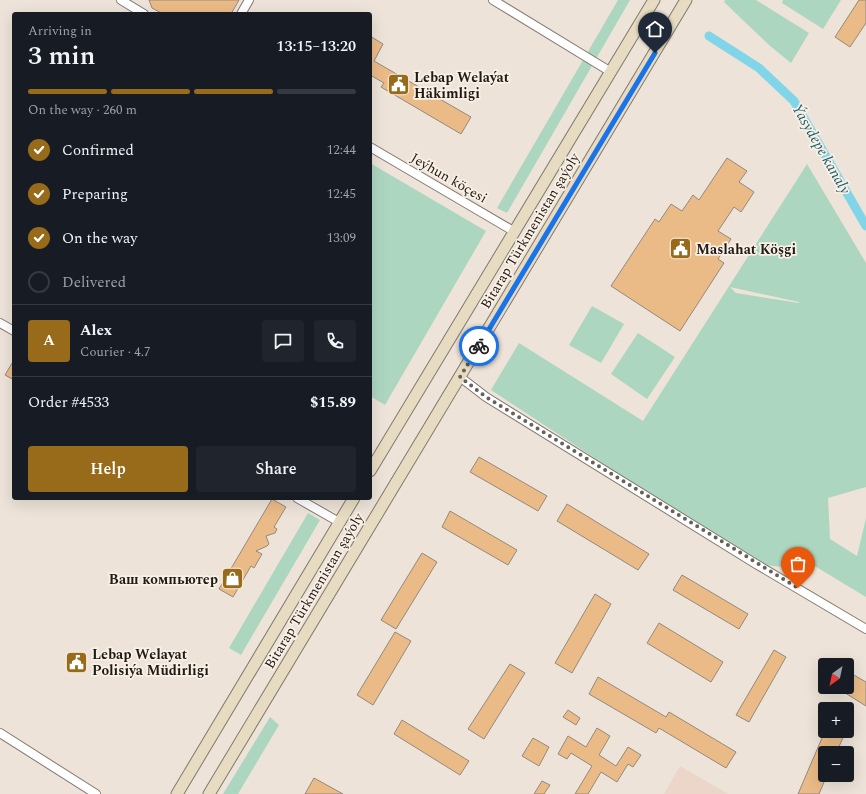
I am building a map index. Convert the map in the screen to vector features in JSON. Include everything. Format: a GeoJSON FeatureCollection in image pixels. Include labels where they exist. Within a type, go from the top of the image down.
{"type":"FeatureCollection","features":[{"type":"Feature","properties":{"kind":"main road","name":"Bitarap Türkmenistan şaýoly"},"geometry":{"type":"LineString","coordinates":[[372,468],[654,0]]}},
{"type":"Feature","properties":{"kind":"main road","name":"Bitarap Türkmenistan şaýoly"},"geometry":{"type":"LineString","coordinates":[[209,794],[686,0]]}},
{"type":"Feature","properties":{"kind":"main road","name":"Bitarap Türkmenistan şaýoly"},"geometry":{"type":"LineString","coordinates":[[176,794],[353,500]]}},
{"type":"Feature","properties":{"kind":"street"},"geometry":{"type":"LineString","coordinates":[[121,0],[141,12]]}},
{"type":"Feature","properties":{"kind":"street"},"geometry":{"type":"LineString","coordinates":[[242,12],[249,0]]}},
{"type":"Feature","properties":{"kind":"street"},"geometry":{"type":"LineString","coordinates":[[493,0],[611,72]]}},
{"type":"Feature","properties":{"kind":"street","name":"Jeýhun köçesi"},"geometry":{"type":"LineString","coordinates":[[372,148],[515,232]]}},
{"type":"Feature","properties":{"kind":"street"},"geometry":{"type":"LineString","coordinates":[[0,323],[12,330]]}},
{"type":"Feature","properties":{"kind":"street"},"geometry":{"type":"LineString","coordinates":[[460,377],[492,401],[756,564],[866,629]]}},
{"type":"Feature","properties":{"kind":"street"},"geometry":{"type":"LineString","coordinates":[[300,500],[339,522]]}},
{"type":"Feature","properties":{"kind":"street"},"geometry":{"type":"LineString","coordinates":[[0,732],[96,794]]}},
{"type":"Feature","properties":{"kind":"shaded area"},"geometry":{"type":"Polygon","coordinates":[[[680,766],[728,794],[664,794],[680,766]]]}},
{"type":"Feature","properties":{"kind":"green space"},"geometry":{"type":"Polygon","coordinates":[[[618,0],[630,0],[507,213],[497,208],[618,0]]]}},
{"type":"Feature","properties":{"kind":"green space"},"geometry":{"type":"Polygon","coordinates":[[[725,0],[756,0],[809,33],[791,63],[769,45],[724,2],[725,0]]]}},
{"type":"Feature","properties":{"kind":"green space"},"geometry":{"type":"Polygon","coordinates":[[[783,0],[841,0],[823,29],[782,3],[783,0]]]}},
{"type":"Feature","properties":{"kind":"green space"},"geometry":{"type":"Polygon","coordinates":[[[372,164],[486,231],[385,405],[372,397],[372,164]]]}},
{"type":"Feature","properties":{"kind":"green space"},"geometry":{"type":"Polygon","coordinates":[[[807,164],[866,263],[866,487],[828,498],[830,539],[857,556],[866,518],[866,597],[813,565],[802,569],[756,564],[491,390],[519,343],[643,421],[807,164]],[[730,287],[736,293],[799,302],[730,287]]]}},
{"type":"Feature","properties":{"kind":"green space"},"geometry":{"type":"Polygon","coordinates":[[[592,306],[624,324],[601,363],[569,345],[592,306]]]}},
{"type":"Feature","properties":{"kind":"green space"},"geometry":{"type":"Polygon","coordinates":[[[638,333],[675,357],[647,399],[611,374],[638,333]]]}},
{"type":"Feature","properties":{"kind":"green space"},"geometry":{"type":"Polygon","coordinates":[[[308,513],[320,520],[241,655],[229,648],[308,513]]]}},
{"type":"Feature","properties":{"kind":"green space"},"geometry":{"type":"Polygon","coordinates":[[[270,717],[279,725],[238,794],[223,794],[270,717]]]}},
{"type":"Feature","properties":{"kind":"building"},"geometry":{"type":"Polygon","coordinates":[[[149,0],[239,0],[232,12],[159,12],[152,8],[149,0]]]}},
{"type":"Feature","properties":{"kind":"building"},"geometry":{"type":"Polygon","coordinates":[[[859,0],[866,0],[866,23],[850,47],[835,37],[859,0]]]}},
{"type":"Feature","properties":{"kind":"building","name":"Lebap Welaýat Häkimligi"},"geometry":{"type":"Polygon","coordinates":[[[372,37],[383,44],[374,61],[471,117],[461,134],[381,87],[384,83],[372,76],[372,37]]]}},
{"type":"Feature","properties":{"kind":"building","name":"Maslahat Köşgi"},"geometry":{"type":"Polygon","coordinates":[[[727,158],[747,171],[739,182],[754,192],[741,212],[734,207],[718,231],[731,239],[718,259],[724,263],[680,331],[611,286],[655,219],[659,222],[671,204],[682,211],[693,195],[699,200],[727,158]]]}},
{"type":"Feature","properties":{"kind":"building"},"geometry":{"type":"Polygon","coordinates":[[[12,363],[12,379],[5,375],[12,363]]]}},
{"type":"Feature","properties":{"kind":"building"},"geometry":{"type":"Polygon","coordinates":[[[479,457],[547,496],[538,511],[470,472],[479,457]]]}},
{"type":"Feature","properties":{"kind":"building"},"geometry":{"type":"Polygon","coordinates":[[[271,500],[286,507],[274,527],[277,529],[275,533],[266,536],[269,544],[256,551],[262,554],[254,568],[251,566],[233,597],[219,589],[271,500]]]}},
{"type":"Feature","properties":{"kind":"building"},"geometry":{"type":"Polygon","coordinates":[[[567,504],[649,554],[638,570],[557,521],[567,504]]]}},
{"type":"Feature","properties":{"kind":"building"},"geometry":{"type":"Polygon","coordinates":[[[450,511],[517,550],[508,565],[442,527],[450,511]]]}},
{"type":"Feature","properties":{"kind":"building"},"geometry":{"type":"Polygon","coordinates":[[[422,553],[437,562],[396,629],[381,620],[422,553]]]}},
{"type":"Feature","properties":{"kind":"building"},"geometry":{"type":"Polygon","coordinates":[[[682,575],[748,614],[739,629],[673,590],[682,575]]]}},
{"type":"Feature","properties":{"kind":"building"},"geometry":{"type":"Polygon","coordinates":[[[595,594],[611,604],[572,673],[555,663],[595,594]]]}},
{"type":"Feature","properties":{"kind":"building"},"geometry":{"type":"Polygon","coordinates":[[[659,623],[723,662],[711,682],[647,643],[659,623]]]}},
{"type":"Feature","properties":{"kind":"building"},"geometry":{"type":"Polygon","coordinates":[[[395,632],[411,641],[373,705],[357,695],[395,632]]]}},
{"type":"Feature","properties":{"kind":"building"},"geometry":{"type":"Polygon","coordinates":[[[774,650],[786,657],[749,722],[736,715],[774,650]]]}},
{"type":"Feature","properties":{"kind":"building"},"geometry":{"type":"Polygon","coordinates":[[[510,664],[525,673],[484,739],[468,729],[510,664]]]}},
{"type":"Feature","properties":{"kind":"building"},"geometry":{"type":"Polygon","coordinates":[[[854,675],[866,682],[866,706],[847,694],[854,694],[854,675]]]}},
{"type":"Feature","properties":{"kind":"building"},"geometry":{"type":"Polygon","coordinates":[[[598,677],[666,717],[669,712],[736,752],[726,768],[659,728],[656,733],[589,694],[598,677]]]}},
{"type":"Feature","properties":{"kind":"building"},"geometry":{"type":"Polygon","coordinates":[[[568,710],[580,718],[576,725],[563,717],[568,710]]]}},
{"type":"Feature","properties":{"kind":"building"},"geometry":{"type":"Polygon","coordinates":[[[402,720],[469,761],[460,775],[394,734],[402,720]]]}},
{"type":"Feature","properties":{"kind":"building"},"geometry":{"type":"Polygon","coordinates":[[[597,728],[610,736],[599,755],[616,766],[628,747],[641,755],[633,767],[628,764],[617,782],[601,772],[588,794],[575,794],[592,766],[571,753],[567,759],[558,754],[568,736],[586,747],[597,728]]]}},
{"type":"Feature","properties":{"kind":"building"},"geometry":{"type":"Polygon","coordinates":[[[533,738],[549,747],[539,766],[522,756],[533,738]]]}},
{"type":"Feature","properties":{"kind":"building"},"geometry":{"type":"Polygon","coordinates":[[[822,738],[843,738],[839,746],[819,746],[822,738]]]}},
{"type":"Feature","properties":{"kind":"building"},"geometry":{"type":"Polygon","coordinates":[[[818,747],[818,782],[824,782],[819,794],[798,794],[818,747]]]}},
{"type":"Feature","properties":{"kind":"building"},"geometry":{"type":"Polygon","coordinates":[[[314,778],[343,794],[305,794],[314,778]]]}},
{"type":"Feature","properties":{"kind":"building"},"geometry":{"type":"Polygon","coordinates":[[[542,781],[550,785],[544,794],[534,794],[542,781]]]}},
{"type":"Feature","properties":{"kind":"waterway","name":"Ýasydepe kanaly"},"geometry":{"type":"LineString","coordinates":[[709,36],[759,68],[794,101],[866,226]]}},
{"type":"Feature","properties":{"kind":"way so far"},"geometry":{"type":"LineString","coordinates":[[479,346],[460,377],[486,397],[756,564],[798,588]]}},
{"type":"Feature","properties":{"kind":"place","name":"Lebap Welaýat Häkimligi"},"geometry":{"type":"Point","coordinates":[399,85]}},
{"type":"Feature","properties":{"kind":"place","name":"Maslahat Köşgi"},"geometry":{"type":"Point","coordinates":[680,249]}},
{"type":"Feature","properties":{"kind":"place","name":"Ваш компьютер"},"geometry":{"type":"Point","coordinates":[233,579]}},
{"type":"Feature","properties":{"kind":"place","name":"Lebap Welayat Polisiýa Müdirligi"},"geometry":{"type":"Point","coordinates":[76,662]}},
{"type":"Feature","properties":{"kind":"route"},"geometry":{"type":"LineString","coordinates":[[479,346],[655,53]]}}]}
